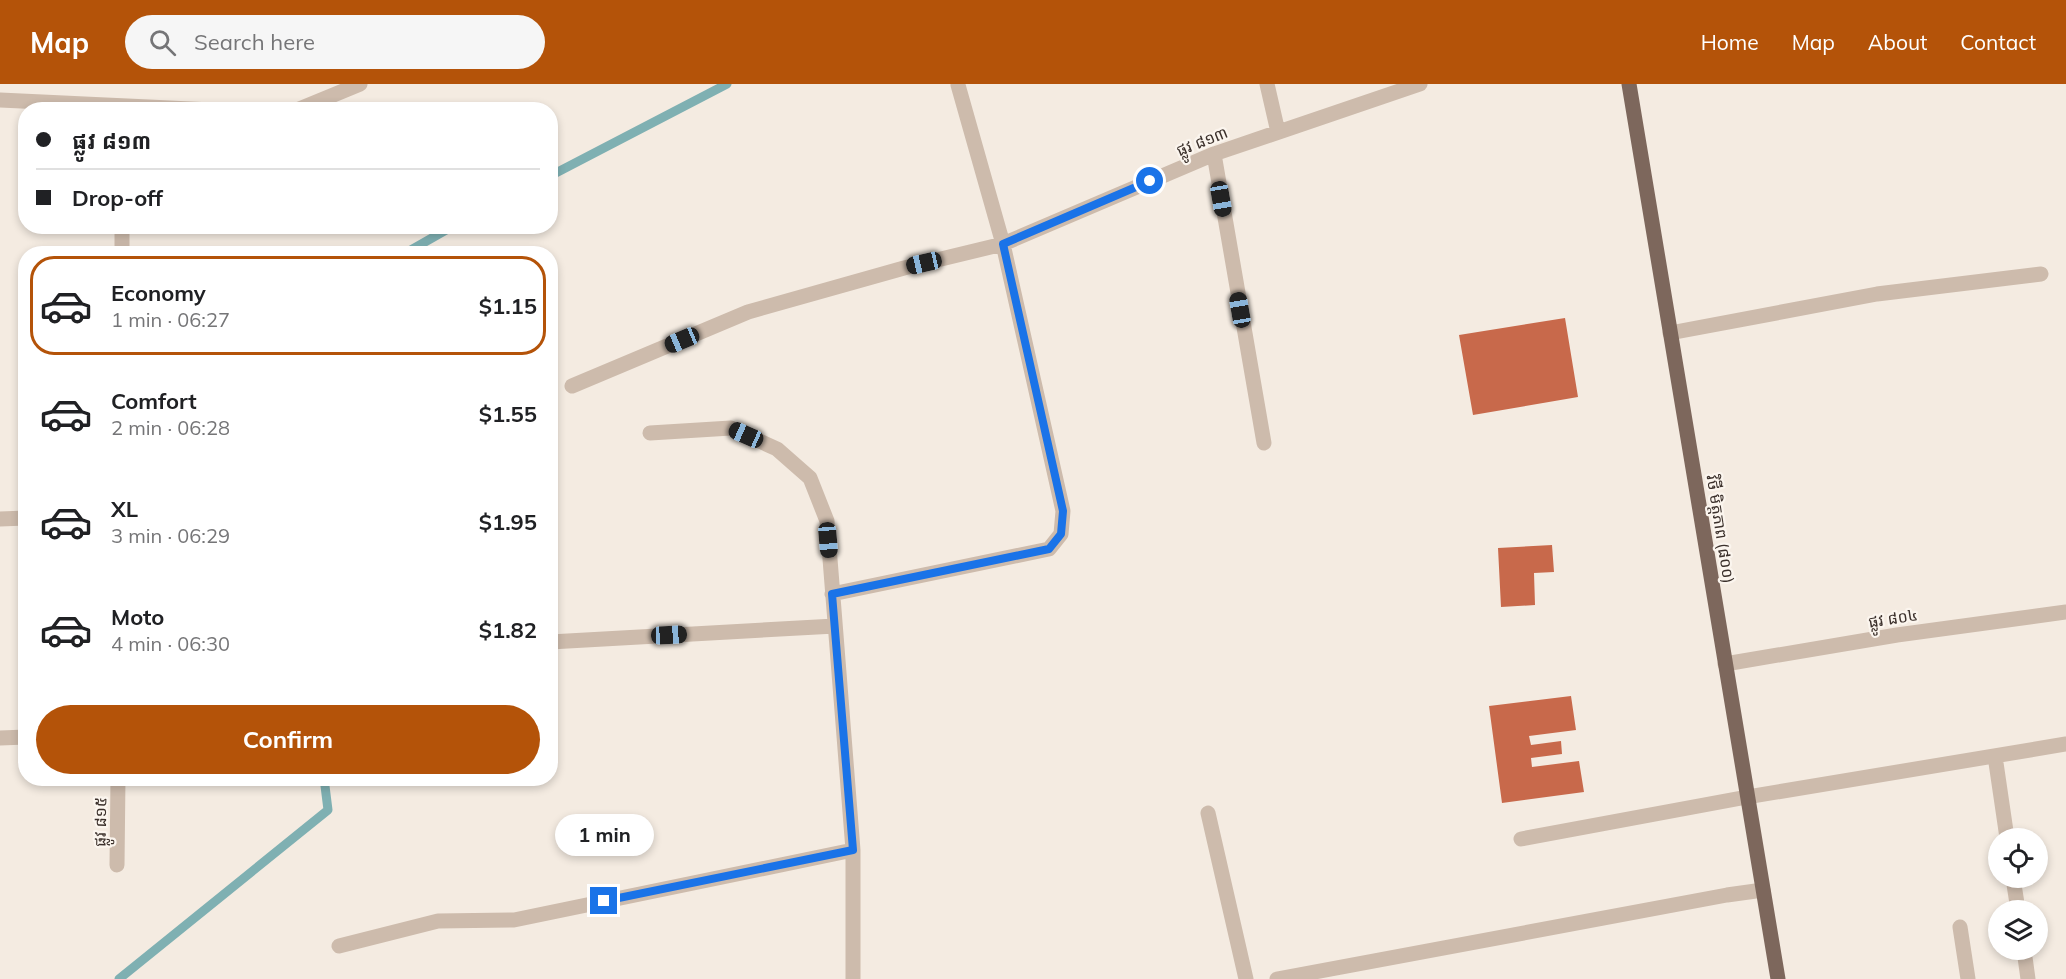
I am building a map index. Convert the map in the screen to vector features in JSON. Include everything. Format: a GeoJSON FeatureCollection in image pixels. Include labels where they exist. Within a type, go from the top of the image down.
{"type":"FeatureCollection","features":[{"type":"Feature","properties":{"kind":"main road","name":"វិថី មិត្តភាព (៨០០)"},"geometry":{"type":"LineString","coordinates":[[1629,84],[1778,979]]}},
{"type":"Feature","properties":{"kind":"street"},"geometry":{"type":"LineString","coordinates":[[316,102],[360,84]]}},
{"type":"Feature","properties":{"kind":"street"},"geometry":{"type":"LineString","coordinates":[[1267,84],[1278,132]]}},
{"type":"Feature","properties":{"kind":"street","name":"ផ្លូវ ៨១៣"},"geometry":{"type":"LineString","coordinates":[[572,386],[748,312],[904,268],[1003,244],[1214,154],[1420,84]]}},
{"type":"Feature","properties":{"kind":"street"},"geometry":{"type":"LineString","coordinates":[[832,594],[1049,549],[1061,534],[1063,511],[1003,244],[958,85]]}},
{"type":"Feature","properties":{"kind":"street"},"geometry":{"type":"LineString","coordinates":[[0,100],[34,102]]}},
{"type":"Feature","properties":{"kind":"street"},"geometry":{"type":"LineString","coordinates":[[1214,154],[1264,443]]}},
{"type":"Feature","properties":{"kind":"street"},"geometry":{"type":"LineString","coordinates":[[1671,333],[1877,294],[2041,274]]}},
{"type":"Feature","properties":{"kind":"street"},"geometry":{"type":"LineString","coordinates":[[650,433],[730,428],[777,449],[810,478],[827,521],[853,850],[853,979]]}},
{"type":"Feature","properties":{"kind":"street"},"geometry":{"type":"LineString","coordinates":[[0,519],[18,518]]}},
{"type":"Feature","properties":{"kind":"street","name":"ផ្លូវ ៨០៤"},"geometry":{"type":"LineString","coordinates":[[1725,664],[1897,635],[2066,612]]}},
{"type":"Feature","properties":{"kind":"street"},"geometry":{"type":"LineString","coordinates":[[558,642],[835,626]]}},
{"type":"Feature","properties":{"kind":"street"},"geometry":{"type":"LineString","coordinates":[[0,738],[18,737]]}},
{"type":"Feature","properties":{"kind":"street"},"geometry":{"type":"LineString","coordinates":[[1521,838],[1747,797],[2066,744]]}},
{"type":"Feature","properties":{"kind":"street"},"geometry":{"type":"LineString","coordinates":[[1995,756],[2006,828]]}},
{"type":"Feature","properties":{"kind":"street","name":"ផ្លូវ ៨១៥"},"geometry":{"type":"LineString","coordinates":[[117,865],[118,786]]}},
{"type":"Feature","properties":{"kind":"street"},"geometry":{"type":"LineString","coordinates":[[1208,813],[1246,979]]}},
{"type":"Feature","properties":{"kind":"street"},"geometry":{"type":"LineString","coordinates":[[339,946],[438,921],[513,920],[853,850]]}},
{"type":"Feature","properties":{"kind":"street"},"geometry":{"type":"LineString","coordinates":[[1277,979],[1763,890]]}},
{"type":"Feature","properties":{"kind":"street"},"geometry":{"type":"LineString","coordinates":[[1960,927],[1968,979]]}},
{"type":"Feature","properties":{"kind":"street"},"geometry":{"type":"LineString","coordinates":[[2025,960],[2028,979]]}},
{"type":"Feature","properties":{"kind":"building"},"geometry":{"type":"Polygon","coordinates":[[[1565,318],[1578,397],[1473,415],[1459,335],[1565,318]]]}},
{"type":"Feature","properties":{"kind":"building"},"geometry":{"type":"Polygon","coordinates":[[[1552,545],[1554,572],[1534,573],[1535,605],[1501,607],[1498,548],[1552,545]]]}},
{"type":"Feature","properties":{"kind":"building"},"geometry":{"type":"Polygon","coordinates":[[[1571,696],[1576,730],[1529,736],[1531,745],[1561,741],[1562,754],[1531,758],[1532,767],[1579,761],[1584,792],[1502,803],[1489,706],[1571,696]]]}},
{"type":"Feature","properties":{"kind":"waterway"},"geometry":{"type":"LineString","coordinates":[[558,172],[727,84]]}},
{"type":"Feature","properties":{"kind":"waterway"},"geometry":{"type":"LineString","coordinates":[[418,246],[439,234]]}},
{"type":"Feature","properties":{"kind":"waterway"},"geometry":{"type":"LineString","coordinates":[[119,979],[328,810],[325,786]]}},
{"type":"Feature","properties":{"kind":"route"},"geometry":{"type":"LineString","coordinates":[[604,901],[853,850],[832,594],[1049,549],[1061,534],[1063,511],[1003,244],[1150,181]]}}]}
